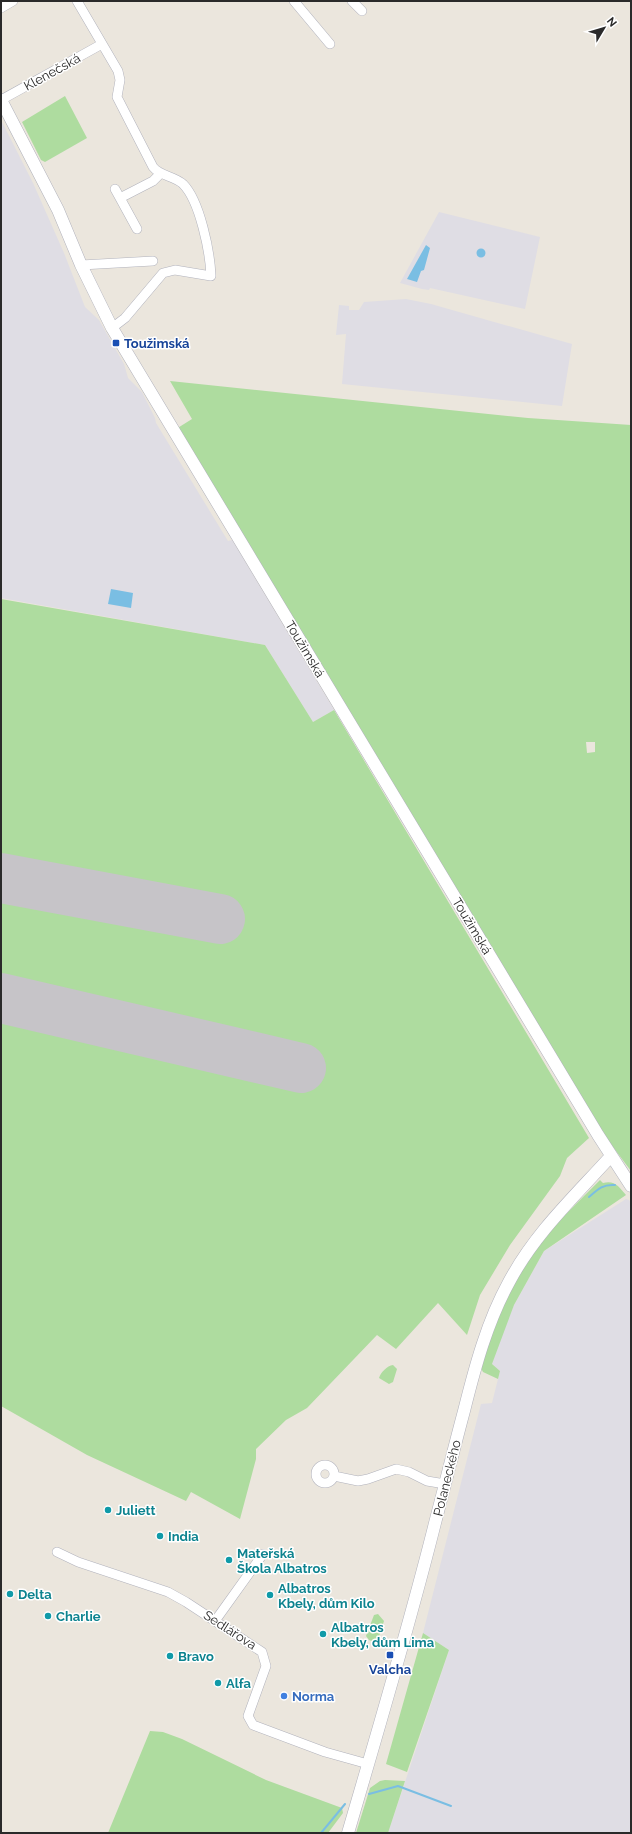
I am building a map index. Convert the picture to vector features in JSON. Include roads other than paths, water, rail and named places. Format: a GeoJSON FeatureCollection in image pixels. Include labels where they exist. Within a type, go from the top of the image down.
{"type":"FeatureCollection","features":[{"type":"Feature","properties":{"kind":"street"},"geometry":{"type":"LineString","coordinates":[[1,8],[13,1]]}},
{"type":"Feature","properties":{"kind":"street"},"geometry":{"type":"LineString","coordinates":[[77,1],[119,74],[120,80],[117,94],[118,100],[153,167],[161,173],[180,182],[189,193],[206,239],[211,276],[175,270],[163,273],[125,318],[112,328]]}},
{"type":"Feature","properties":{"kind":"street"},"geometry":{"type":"LineString","coordinates":[[294,1],[330,44]]}},
{"type":"Feature","properties":{"kind":"street"},"geometry":{"type":"LineString","coordinates":[[352,1],[362,11]]}},
{"type":"Feature","properties":{"kind":"street","name":"Klenečská"},"geometry":{"type":"LineString","coordinates":[[1,100],[102,44]]}},
{"type":"Feature","properties":{"kind":"street","name":"Toužimská"},"geometry":{"type":"LineString","coordinates":[[1,100],[58,210],[81,265],[112,328],[631,1186]]}},
{"type":"Feature","properties":{"kind":"street"},"geometry":{"type":"LineString","coordinates":[[120,198],[152,181],[161,173]]}},
{"type":"Feature","properties":{"kind":"street"},"geometry":{"type":"LineString","coordinates":[[115,189],[137,229]]}},
{"type":"Feature","properties":{"kind":"street"},"geometry":{"type":"LineString","coordinates":[[81,265],[153,261]]}},
{"type":"Feature","properties":{"kind":"street","name":"Polaneckého"},"geometry":{"type":"LineString","coordinates":[[348,1833],[480,1354],[493,1314],[522,1259],[540,1234],[612,1156]]}},
{"type":"Feature","properties":{"kind":"street"},"geometry":{"type":"LineString","coordinates":[[334,1476],[358,1481],[368,1480],[396,1469],[409,1472],[427,1481],[445,1484]]}},
{"type":"Feature","properties":{"kind":"street","name":"Sedlářova"},"geometry":{"type":"LineString","coordinates":[[57,1552],[78,1562],[168,1592],[249,1642],[262,1652],[265,1658],[266,1666],[248,1716],[253,1725],[325,1752],[368,1764]]}},
{"type":"Feature","properties":{"kind":"street"},"geometry":{"type":"LineString","coordinates":[[215,1621],[263,1554]]}},
{"type":"Feature","properties":{"kind":"water"},"geometry":{"type":"Polygon","coordinates":[[[426,245],[430,248],[424,270],[421,271],[417,282],[407,279],[426,245]]]}},
{"type":"Feature","properties":{"kind":"water"},"geometry":{"type":"Polygon","coordinates":[[[479,249],[483,249],[485,253],[483,257],[479,257],[477,255],[477,251],[479,249]]]}},
{"type":"Feature","properties":{"kind":"water"},"geometry":{"type":"Polygon","coordinates":[[[111,589],[133,593],[131,608],[108,604],[111,589]]]}},
{"type":"Feature","properties":{"kind":"waterway"},"geometry":{"type":"LineString","coordinates":[[589,1197],[607,1185],[615,1185]]}},
{"type":"Feature","properties":{"kind":"waterway"},"geometry":{"type":"LineString","coordinates":[[369,1794],[398,1786],[451,1806]]}},
{"type":"Feature","properties":{"kind":"waterway"},"geometry":{"type":"LineString","coordinates":[[321,1833],[345,1804]]}},
{"type":"Feature","properties":{"kind":"place","name":"Toužimská"},"geometry":{"type":"Point","coordinates":[116,343]}},
{"type":"Feature","properties":{"kind":"place","name":"Juliett"},"geometry":{"type":"Point","coordinates":[108,1510]}},
{"type":"Feature","properties":{"kind":"place","name":"India"},"geometry":{"type":"Point","coordinates":[160,1536]}},
{"type":"Feature","properties":{"kind":"place","name":"Mateřská Škola Albatros"},"geometry":{"type":"Point","coordinates":[229,1560]}},
{"type":"Feature","properties":{"kind":"place","name":"Delta"},"geometry":{"type":"Point","coordinates":[10,1594]}},
{"type":"Feature","properties":{"kind":"place","name":"Albatros Kbely, dům Kilo"},"geometry":{"type":"Point","coordinates":[270,1595]}},
{"type":"Feature","properties":{"kind":"place","name":"Charlie"},"geometry":{"type":"Point","coordinates":[48,1616]}},
{"type":"Feature","properties":{"kind":"place","name":"Albatros Kbely, dům Lima"},"geometry":{"type":"Point","coordinates":[323,1634]}},
{"type":"Feature","properties":{"kind":"place","name":"Valcha"},"geometry":{"type":"Point","coordinates":[390,1655]}},
{"type":"Feature","properties":{"kind":"place","name":"Bravo"},"geometry":{"type":"Point","coordinates":[170,1656]}},
{"type":"Feature","properties":{"kind":"place","name":"Alfa"},"geometry":{"type":"Point","coordinates":[218,1683]}},
{"type":"Feature","properties":{"kind":"place","name":"Norma"},"geometry":{"type":"Point","coordinates":[284,1696]}}]}
